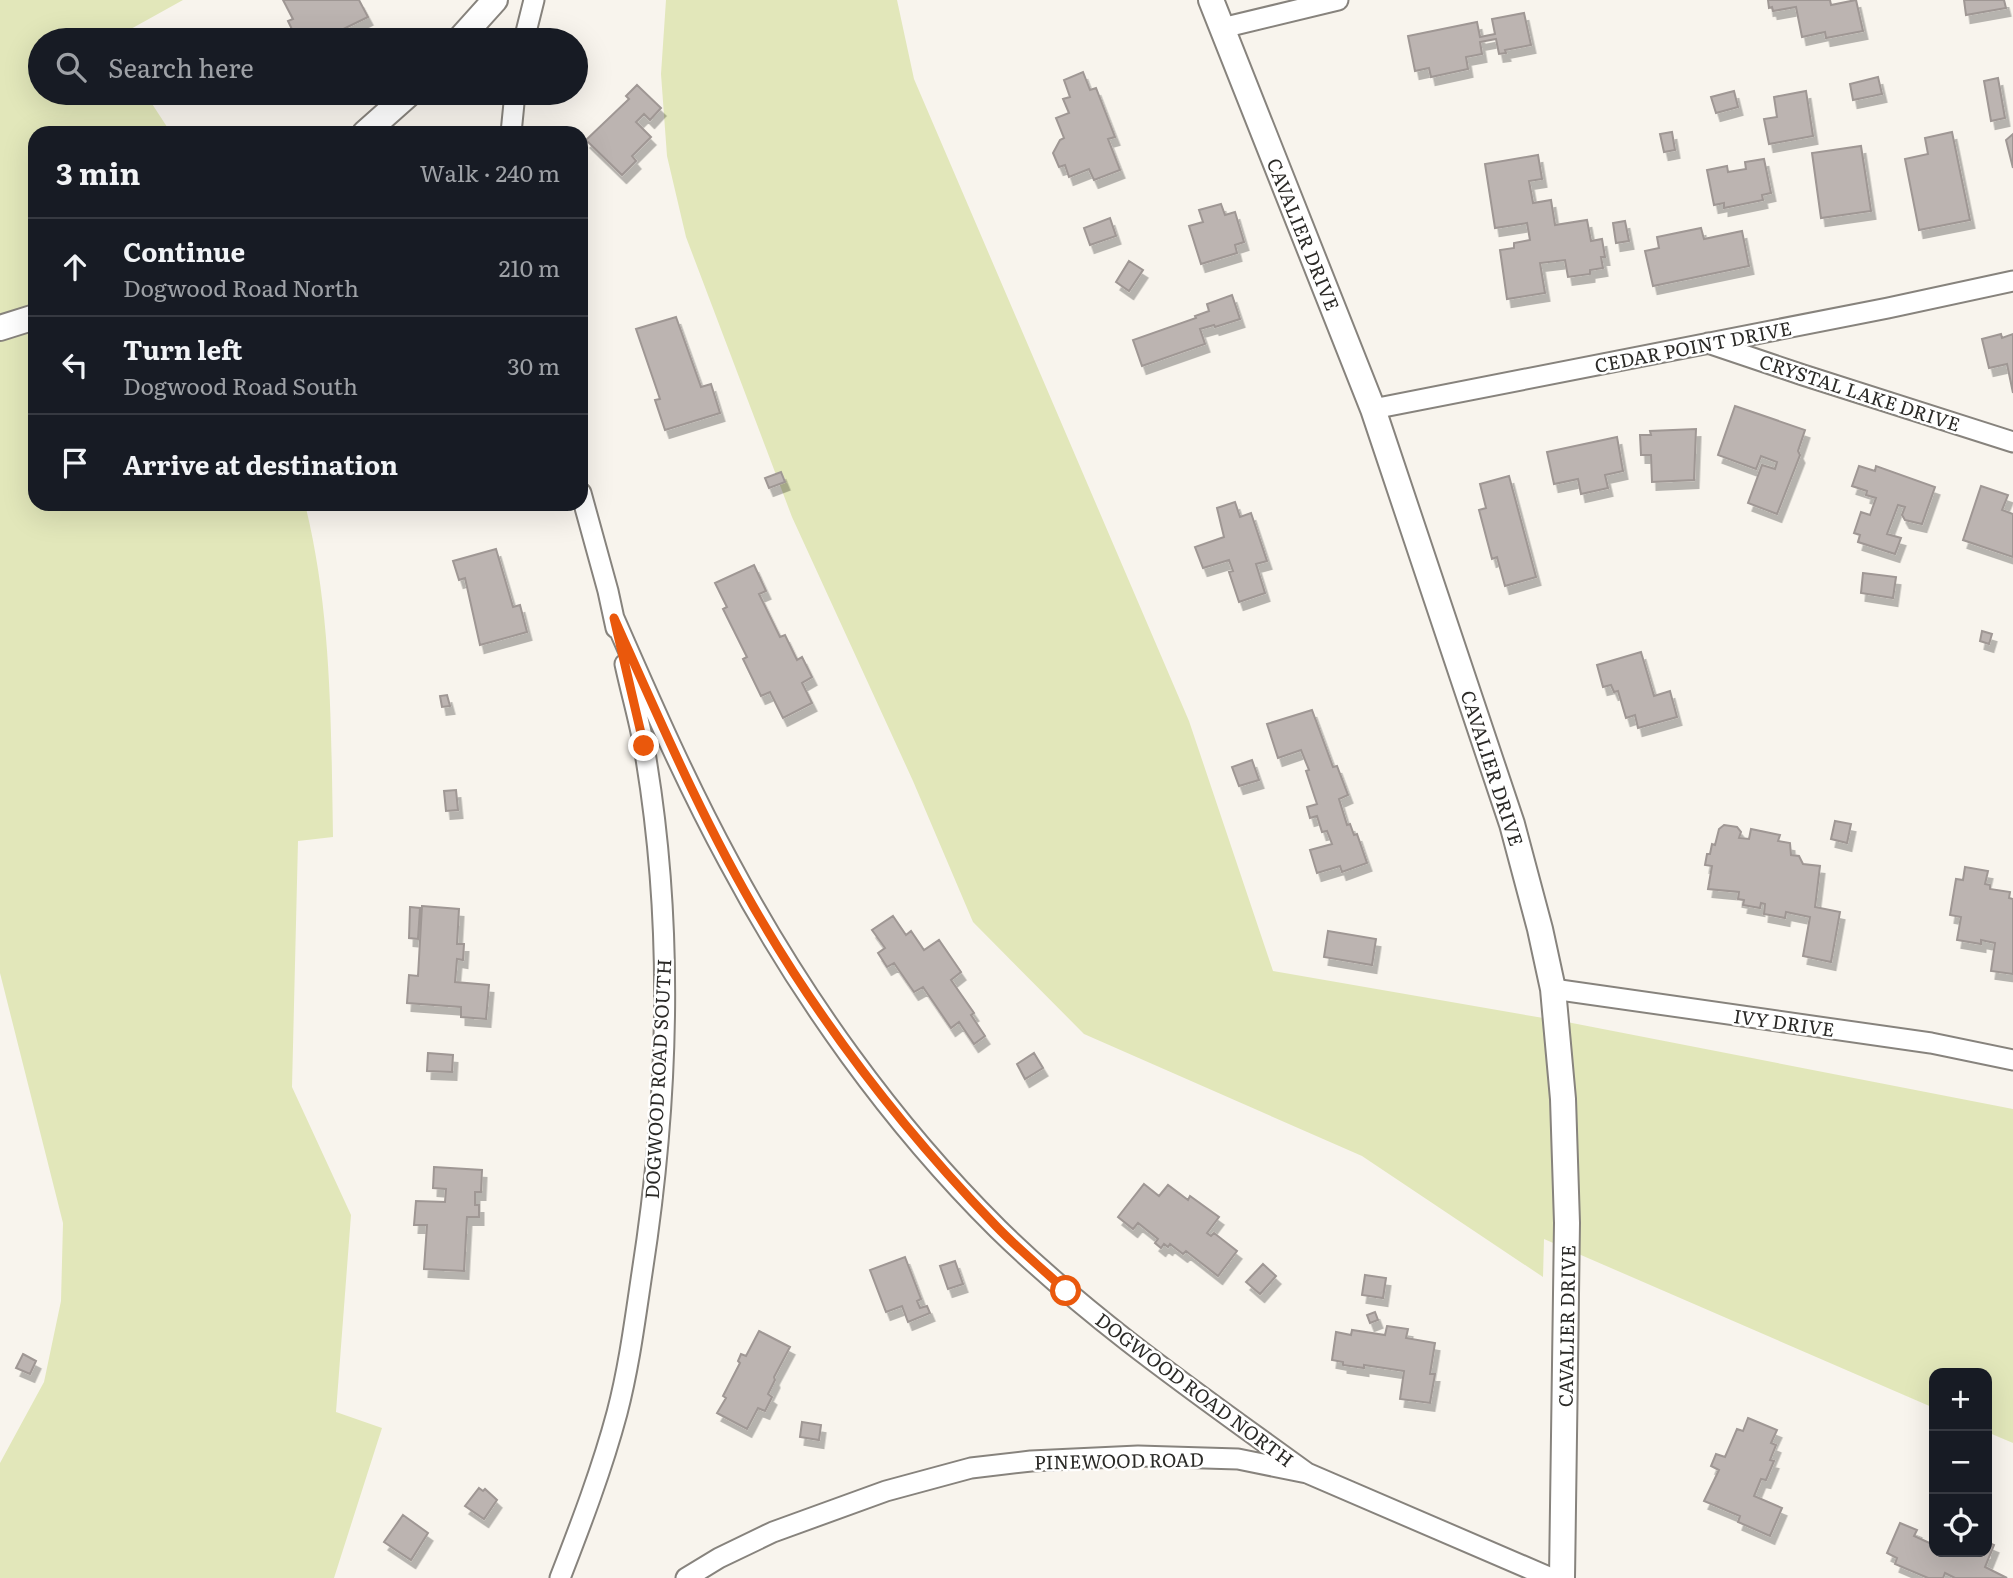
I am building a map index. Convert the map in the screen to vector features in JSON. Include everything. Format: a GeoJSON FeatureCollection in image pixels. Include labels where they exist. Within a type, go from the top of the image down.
{"type":"FeatureCollection","features":[{"type":"Feature","properties":{"kind":"street"},"geometry":{"type":"LineString","coordinates":[[470,28],[495,0]]}},
{"type":"Feature","properties":{"kind":"street"},"geometry":{"type":"LineString","coordinates":[[527,28],[534,0]]}},
{"type":"Feature","properties":{"kind":"street","name":"CAVALIER DRIVE"},"geometry":{"type":"LineString","coordinates":[[1211,0],[1373,409],[1512,824],[1540,929],[1553,989],[1563,1099],[1568,1241],[1562,1578]]}},
{"type":"Feature","properties":{"kind":"street"},"geometry":{"type":"LineString","coordinates":[[1222,28],[1338,0]]}},
{"type":"Feature","properties":{"kind":"street"},"geometry":{"type":"LineString","coordinates":[[373,126],[396,105]]}},
{"type":"Feature","properties":{"kind":"street"},"geometry":{"type":"LineString","coordinates":[[512,126],[514,105]]}},
{"type":"Feature","properties":{"kind":"street","name":"CEDAR POINT DRIVE"},"geometry":{"type":"LineString","coordinates":[[1373,409],[2013,281]]}},
{"type":"Feature","properties":{"kind":"street"},"geometry":{"type":"LineString","coordinates":[[0,328],[28,319]]}},
{"type":"Feature","properties":{"kind":"street","name":"CRYSTAL LAKE DRIVE"},"geometry":{"type":"LineString","coordinates":[[1707,342],[2013,442]]}},
{"type":"Feature","properties":{"kind":"street","name":"DOGWOOD ROAD SOUTH"},"geometry":{"type":"LineString","coordinates":[[560,1578],[595,1486],[617,1412],[632,1344],[649,1227],[660,1108],[663,985],[658,857],[644,746],[586,511]]}},
{"type":"Feature","properties":{"kind":"street","name":"DOGWOOD ROAD NORTH"},"geometry":{"type":"LineString","coordinates":[[614,618],[667,738],[746,893],[824,1018],[888,1105],[935,1161],[998,1228],[1066,1291],[1149,1358],[1307,1473]]}},
{"type":"Feature","properties":{"kind":"street","name":"IVY DRIVE"},"geometry":{"type":"LineString","coordinates":[[1553,989],[1931,1043],[2013,1060]]}},
{"type":"Feature","properties":{"kind":"street","name":"PINEWOOD ROAD"},"geometry":{"type":"LineString","coordinates":[[686,1578],[719,1558],[773,1532],[886,1491],[971,1468],[1031,1461],[1138,1456],[1238,1459],[1307,1473],[1551,1578]]}},
{"type":"Feature","properties":{"kind":"green space"},"geometry":{"type":"Polygon","coordinates":[[[0,0],[183,0],[133,28],[28,28],[28,105],[153,105],[166,126],[28,126],[28,511],[307,511],[325,628],[332,753],[333,837],[298,841],[292,1087],[351,1215],[336,1412],[382,1428],[334,1578],[0,1578],[0,1463],[44,1382],[61,1301],[63,1223],[0,973],[0,0]]]}},
{"type":"Feature","properties":{"kind":"green space"},"geometry":{"type":"Polygon","coordinates":[[[666,0],[897,0],[914,79],[1189,721],[1273,971],[1572,1023],[2013,1109],[2013,1443],[1992,1434],[1992,1368],[1929,1368],[1929,1406],[1544,1239],[1543,1277],[1362,1156],[1084,1034],[973,922],[913,781],[792,517],[686,237],[667,156],[661,74],[666,0]]]}},
{"type":"Feature","properties":{"kind":"building"},"geometry":{"type":"Polygon","coordinates":[[[283,0],[359,0],[368,17],[346,28],[291,28],[288,21],[293,19],[283,0]]]}},
{"type":"Feature","properties":{"kind":"building"},"geometry":{"type":"Polygon","coordinates":[[[1768,0],[1830,0],[1831,5],[1856,0],[1863,31],[1826,38],[1825,32],[1802,37],[1796,7],[1773,11],[1772,7],[1769,8],[1768,0]]]}},
{"type":"Feature","properties":{"kind":"building"},"geometry":{"type":"Polygon","coordinates":[[[1964,0],[2004,0],[2006,8],[1966,15],[1964,0]]]}},
{"type":"Feature","properties":{"kind":"building"},"geometry":{"type":"Polygon","coordinates":[[[1524,13],[1531,45],[1505,50],[1506,53],[1499,54],[1496,39],[1480,42],[1482,54],[1466,57],[1468,69],[1431,77],[1429,68],[1415,71],[1408,36],[1477,22],[1480,37],[1495,34],[1492,19],[1524,13]]]}},
{"type":"Feature","properties":{"kind":"building"},"geometry":{"type":"Polygon","coordinates":[[[1083,72],[1090,90],[1096,88],[1115,137],[1108,139],[1120,170],[1094,180],[1089,169],[1069,177],[1065,165],[1059,167],[1053,153],[1064,138],[1056,118],[1069,113],[1063,99],[1070,97],[1064,80],[1083,72]]]}},
{"type":"Feature","properties":{"kind":"building"},"geometry":{"type":"Polygon","coordinates":[[[1878,77],[1882,94],[1853,100],[1850,84],[1878,77]]]}},
{"type":"Feature","properties":{"kind":"building"},"geometry":{"type":"Polygon","coordinates":[[[1998,78],[2005,118],[1991,121],[1984,81],[1998,78]]]}},
{"type":"Feature","properties":{"kind":"building"},"geometry":{"type":"Polygon","coordinates":[[[637,85],[661,108],[650,120],[644,114],[636,122],[651,137],[632,156],[636,161],[622,175],[588,142],[588,138],[629,99],[626,96],[637,85]]]}},
{"type":"Feature","properties":{"kind":"building"},"geometry":{"type":"Polygon","coordinates":[[[1734,91],[1738,107],[1716,113],[1711,97],[1734,91]]]}},
{"type":"Feature","properties":{"kind":"building"},"geometry":{"type":"Polygon","coordinates":[[[1806,91],[1813,136],[1769,144],[1764,119],[1777,117],[1774,97],[1806,91]]]}},
{"type":"Feature","properties":{"kind":"building"},"geometry":{"type":"Polygon","coordinates":[[[1672,132],[1675,150],[1664,152],[1660,134],[1672,132]]]}},
{"type":"Feature","properties":{"kind":"building"},"geometry":{"type":"Polygon","coordinates":[[[1952,132],[1970,220],[1919,230],[1905,159],[1928,154],[1925,138],[1952,132]]]}},
{"type":"Feature","properties":{"kind":"building"},"geometry":{"type":"Polygon","coordinates":[[[2013,134],[2013,168],[2006,140],[2013,134]]]}},
{"type":"Feature","properties":{"kind":"building"},"geometry":{"type":"Polygon","coordinates":[[[1861,146],[1871,211],[1821,218],[1812,153],[1861,146]]]}},
{"type":"Feature","properties":{"kind":"building"},"geometry":{"type":"Polygon","coordinates":[[[1538,155],[1542,179],[1529,181],[1533,203],[1551,200],[1555,225],[1587,220],[1591,241],[1602,239],[1605,257],[1601,257],[1603,268],[1590,270],[1590,274],[1568,277],[1565,260],[1540,263],[1545,293],[1507,299],[1500,250],[1514,248],[1514,243],[1530,240],[1527,223],[1495,228],[1485,164],[1538,155]]]}},
{"type":"Feature","properties":{"kind":"building"},"geometry":{"type":"Polygon","coordinates":[[[1764,159],[1771,193],[1762,195],[1763,200],[1724,208],[1724,203],[1714,205],[1707,170],[1727,166],[1728,172],[1746,169],[1745,162],[1764,159]]]}},
{"type":"Feature","properties":{"kind":"building"},"geometry":{"type":"Polygon","coordinates":[[[1221,204],[1225,215],[1235,212],[1244,242],[1235,245],[1237,253],[1201,264],[1189,226],[1203,222],[1199,210],[1221,204]]]}},
{"type":"Feature","properties":{"kind":"building"},"geometry":{"type":"Polygon","coordinates":[[[1110,218],[1116,236],[1090,245],[1084,228],[1110,218]]]}},
{"type":"Feature","properties":{"kind":"building"},"geometry":{"type":"Polygon","coordinates":[[[1625,221],[1629,241],[1616,243],[1613,223],[1625,221]]]}},
{"type":"Feature","properties":{"kind":"building"},"geometry":{"type":"Polygon","coordinates":[[[1701,228],[1704,239],[1742,231],[1749,266],[1653,286],[1645,251],[1659,248],[1657,237],[1701,228]]]}},
{"type":"Feature","properties":{"kind":"building"},"geometry":{"type":"Polygon","coordinates":[[[1129,261],[1143,270],[1129,291],[1116,282],[1129,261]]]}},
{"type":"Feature","properties":{"kind":"building"},"geometry":{"type":"Polygon","coordinates":[[[1232,295],[1240,319],[1200,329],[1205,344],[1142,366],[1133,340],[1196,318],[1195,316],[1209,311],[1207,304],[1232,295]]]}},
{"type":"Feature","properties":{"kind":"building"},"geometry":{"type":"Polygon","coordinates":[[[676,317],[701,387],[711,384],[720,413],[665,430],[655,400],[660,399],[636,329],[676,317]]]}},
{"type":"Feature","properties":{"kind":"building"},"geometry":{"type":"Polygon","coordinates":[[[2001,334],[2002,338],[2013,334],[2013,393],[2007,364],[1989,368],[1982,339],[2001,334]]]}},
{"type":"Feature","properties":{"kind":"building"},"geometry":{"type":"Polygon","coordinates":[[[1735,406],[1805,430],[1798,451],[1800,455],[1777,514],[1748,503],[1762,465],[1775,469],[1777,462],[1761,456],[1756,469],[1718,455],[1735,406]]]}},
{"type":"Feature","properties":{"kind":"building"},"geometry":{"type":"Polygon","coordinates":[[[1696,429],[1694,480],[1652,482],[1651,455],[1641,455],[1640,435],[1651,435],[1650,431],[1696,429]]]}},
{"type":"Feature","properties":{"kind":"building"},"geometry":{"type":"Polygon","coordinates":[[[1617,437],[1623,471],[1605,475],[1608,488],[1581,494],[1578,479],[1554,484],[1547,452],[1617,437]]]}},
{"type":"Feature","properties":{"kind":"building"},"geometry":{"type":"Polygon","coordinates":[[[1859,466],[1875,471],[1876,466],[1935,487],[1922,524],[1905,520],[1902,515],[1905,507],[1898,505],[1887,534],[1901,538],[1895,554],[1858,542],[1860,535],[1854,533],[1861,512],[1870,515],[1876,498],[1866,495],[1867,491],[1852,486],[1859,466]]]}},
{"type":"Feature","properties":{"kind":"building"},"geometry":{"type":"Polygon","coordinates":[[[781,472],[785,482],[769,488],[765,478],[781,472]]]}},
{"type":"Feature","properties":{"kind":"building"},"geometry":{"type":"Polygon","coordinates":[[[1509,476],[1536,577],[1505,586],[1497,557],[1492,559],[1479,510],[1486,508],[1480,484],[1509,476]]]}},
{"type":"Feature","properties":{"kind":"building"},"geometry":{"type":"Polygon","coordinates":[[[1981,486],[2008,495],[2002,510],[2013,514],[2013,557],[1963,540],[1981,486]]]}},
{"type":"Feature","properties":{"kind":"building"},"geometry":{"type":"Polygon","coordinates":[[[1235,502],[1240,517],[1251,513],[1267,561],[1256,564],[1265,593],[1239,602],[1229,572],[1233,571],[1229,560],[1203,568],[1195,547],[1224,537],[1217,508],[1235,502]]]}},
{"type":"Feature","properties":{"kind":"building"},"geometry":{"type":"Polygon","coordinates":[[[496,549],[513,607],[520,605],[527,632],[480,645],[465,578],[459,580],[453,561],[496,549]]]}},
{"type":"Feature","properties":{"kind":"building"},"geometry":{"type":"Polygon","coordinates":[[[754,565],[766,591],[759,594],[780,637],[785,635],[797,660],[802,657],[812,677],[802,683],[812,703],[783,718],[770,692],[761,696],[743,659],[747,657],[723,609],[727,607],[715,583],[754,565]]]}},
{"type":"Feature","properties":{"kind":"building"},"geometry":{"type":"Polygon","coordinates":[[[1863,573],[1896,577],[1893,598],[1861,593],[1863,573]]]}},
{"type":"Feature","properties":{"kind":"building"},"geometry":{"type":"Polygon","coordinates":[[[1982,631],[1992,634],[1989,644],[1980,641],[1982,631]]]}},
{"type":"Feature","properties":{"kind":"building"},"geometry":{"type":"Polygon","coordinates":[[[1641,652],[1654,696],[1670,691],[1677,717],[1638,728],[1635,715],[1626,718],[1618,691],[1614,692],[1611,685],[1603,687],[1597,665],[1641,652]]]}},
{"type":"Feature","properties":{"kind":"building"},"geometry":{"type":"Polygon","coordinates":[[[447,695],[450,706],[442,707],[440,696],[447,695]]]}},
{"type":"Feature","properties":{"kind":"building"},"geometry":{"type":"Polygon","coordinates":[[[1312,710],[1333,767],[1337,766],[1348,795],[1339,799],[1347,825],[1350,824],[1354,835],[1357,834],[1367,863],[1342,872],[1340,866],[1317,873],[1310,850],[1332,844],[1327,831],[1322,832],[1317,816],[1310,818],[1307,807],[1317,804],[1306,771],[1309,770],[1301,750],[1278,758],[1267,724],[1312,710]]]}},
{"type":"Feature","properties":{"kind":"building"},"geometry":{"type":"Polygon","coordinates":[[[1252,760],[1259,780],[1239,786],[1232,767],[1252,760]]]}},
{"type":"Feature","properties":{"kind":"building"},"geometry":{"type":"Polygon","coordinates":[[[456,790],[458,810],[446,811],[444,791],[456,790]]]}},
{"type":"Feature","properties":{"kind":"building"},"geometry":{"type":"Polygon","coordinates":[[[1835,821],[1851,824],[1847,843],[1831,839],[1835,821]]]}},
{"type":"Feature","properties":{"kind":"building"},"geometry":{"type":"Polygon","coordinates":[[[1724,825],[1737,827],[1741,832],[1739,838],[1749,839],[1751,829],[1780,835],[1778,841],[1790,843],[1791,855],[1799,856],[1803,864],[1820,866],[1815,907],[1840,912],[1831,962],[1803,956],[1810,917],[1786,912],[1785,918],[1764,914],[1765,904],[1761,903],[1760,908],[1743,905],[1744,900],[1738,899],[1739,892],[1708,889],[1712,866],[1705,865],[1707,854],[1710,854],[1719,829],[1724,825]]]}},
{"type":"Feature","properties":{"kind":"building"},"geometry":{"type":"Polygon","coordinates":[[[1965,867],[1988,871],[1985,884],[1990,885],[1990,889],[2010,892],[2009,898],[2013,899],[2013,974],[1991,971],[1995,943],[1957,940],[1961,917],[1950,915],[1956,879],[1963,880],[1965,867]]]}},
{"type":"Feature","properties":{"kind":"building"},"geometry":{"type":"Polygon","coordinates":[[[422,906],[459,909],[457,944],[464,944],[463,960],[457,959],[455,982],[489,985],[486,1019],[461,1017],[461,1007],[407,1003],[409,975],[418,976],[422,906]]]}},
{"type":"Feature","properties":{"kind":"building"},"geometry":{"type":"Polygon","coordinates":[[[410,907],[420,908],[418,939],[409,938],[410,907]]]}},
{"type":"Feature","properties":{"kind":"building"},"geometry":{"type":"Polygon","coordinates":[[[893,916],[906,935],[911,931],[924,950],[939,940],[961,972],[951,980],[974,1013],[971,1015],[985,1036],[974,1044],[959,1022],[951,1028],[923,987],[914,992],[894,963],[887,967],[878,953],[885,948],[872,930],[893,916]]]}},
{"type":"Feature","properties":{"kind":"building"},"geometry":{"type":"Polygon","coordinates":[[[1328,931],[1376,939],[1372,965],[1324,957],[1328,931]]]}},
{"type":"Feature","properties":{"kind":"building"},"geometry":{"type":"Polygon","coordinates":[[[428,1053],[453,1055],[452,1072],[427,1071],[428,1053]]]}},
{"type":"Feature","properties":{"kind":"building"},"geometry":{"type":"Polygon","coordinates":[[[1034,1053],[1043,1068],[1025,1079],[1017,1064],[1034,1053]]]}},
{"type":"Feature","properties":{"kind":"building"},"geometry":{"type":"Polygon","coordinates":[[[434,1167],[482,1170],[481,1192],[475,1192],[479,1217],[467,1217],[464,1271],[424,1269],[427,1225],[414,1225],[416,1201],[445,1202],[446,1189],[433,1188],[434,1167]]]}},
{"type":"Feature","properties":{"kind":"building"},"geometry":{"type":"Polygon","coordinates":[[[1144,1184],[1159,1196],[1168,1185],[1188,1200],[1190,1196],[1219,1217],[1207,1233],[1211,1236],[1214,1233],[1237,1251],[1218,1276],[1186,1251],[1183,1254],[1170,1244],[1168,1247],[1164,1244],[1161,1248],[1155,1243],[1158,1239],[1138,1223],[1133,1229],[1118,1217],[1144,1184]]]}},
{"type":"Feature","properties":{"kind":"building"},"geometry":{"type":"Polygon","coordinates":[[[905,1257],[921,1299],[917,1301],[920,1308],[927,1306],[930,1313],[908,1322],[902,1306],[886,1312],[870,1270],[905,1257]]]}},
{"type":"Feature","properties":{"kind":"building"},"geometry":{"type":"Polygon","coordinates":[[[955,1261],[963,1284],[948,1289],[940,1266],[955,1261]]]}},
{"type":"Feature","properties":{"kind":"building"},"geometry":{"type":"Polygon","coordinates":[[[1263,1264],[1276,1276],[1260,1294],[1246,1282],[1263,1264]]]}},
{"type":"Feature","properties":{"kind":"building"},"geometry":{"type":"Polygon","coordinates":[[[1365,1275],[1386,1278],[1383,1298],[1362,1295],[1365,1275]]]}},
{"type":"Feature","properties":{"kind":"building"},"geometry":{"type":"Polygon","coordinates":[[[1375,1312],[1378,1320],[1370,1323],[1367,1315],[1375,1312]]]}},
{"type":"Feature","properties":{"kind":"building"},"geometry":{"type":"Polygon","coordinates":[[[1387,1326],[1408,1329],[1406,1338],[1435,1343],[1430,1374],[1435,1374],[1430,1403],[1400,1399],[1404,1371],[1343,1365],[1343,1362],[1332,1360],[1336,1332],[1351,1335],[1352,1330],[1385,1335],[1387,1326]]]}},
{"type":"Feature","properties":{"kind":"building"},"geometry":{"type":"Polygon","coordinates":[[[759,1331],[790,1347],[774,1377],[768,1394],[772,1397],[765,1411],[758,1408],[747,1429],[717,1413],[726,1398],[723,1396],[740,1363],[738,1361],[741,1354],[746,1356],[759,1331]]]}},
{"type":"Feature","properties":{"kind":"building"},"geometry":{"type":"Polygon","coordinates":[[[23,1354],[36,1361],[30,1374],[16,1368],[23,1354]]]}},
{"type":"Feature","properties":{"kind":"building"},"geometry":{"type":"Polygon","coordinates":[[[1748,1418],[1777,1430],[1771,1443],[1776,1445],[1770,1460],[1774,1461],[1766,1480],[1761,1479],[1754,1496],[1782,1508],[1770,1536],[1738,1522],[1740,1516],[1704,1501],[1719,1470],[1711,1466],[1716,1454],[1725,1457],[1737,1429],[1743,1431],[1748,1418]]]}},
{"type":"Feature","properties":{"kind":"building"},"geometry":{"type":"Polygon","coordinates":[[[802,1422],[821,1425],[819,1440],[800,1437],[802,1422]]]}},
{"type":"Feature","properties":{"kind":"building"},"geometry":{"type":"Polygon","coordinates":[[[479,1488],[483,1491],[485,1489],[497,1500],[484,1519],[465,1506],[479,1488]]]}},
{"type":"Feature","properties":{"kind":"building"},"geometry":{"type":"Polygon","coordinates":[[[403,1515],[428,1533],[411,1560],[384,1542],[403,1515]]]}},
{"type":"Feature","properties":{"kind":"building"},"geometry":{"type":"Polygon","coordinates":[[[1900,1523],[1917,1530],[1914,1536],[1929,1543],[1929,1557],[1989,1557],[1985,1567],[2007,1578],[1955,1578],[1945,1573],[1943,1578],[1928,1578],[1895,1564],[1897,1558],[1887,1553],[1900,1523]]]}},
{"type":"Feature","properties":{"kind":"route"},"geometry":{"type":"LineString","coordinates":[[644,746],[614,618],[667,738],[728,861],[764,924],[824,1018],[888,1105],[935,1161],[998,1228],[1066,1291]]}}]}
